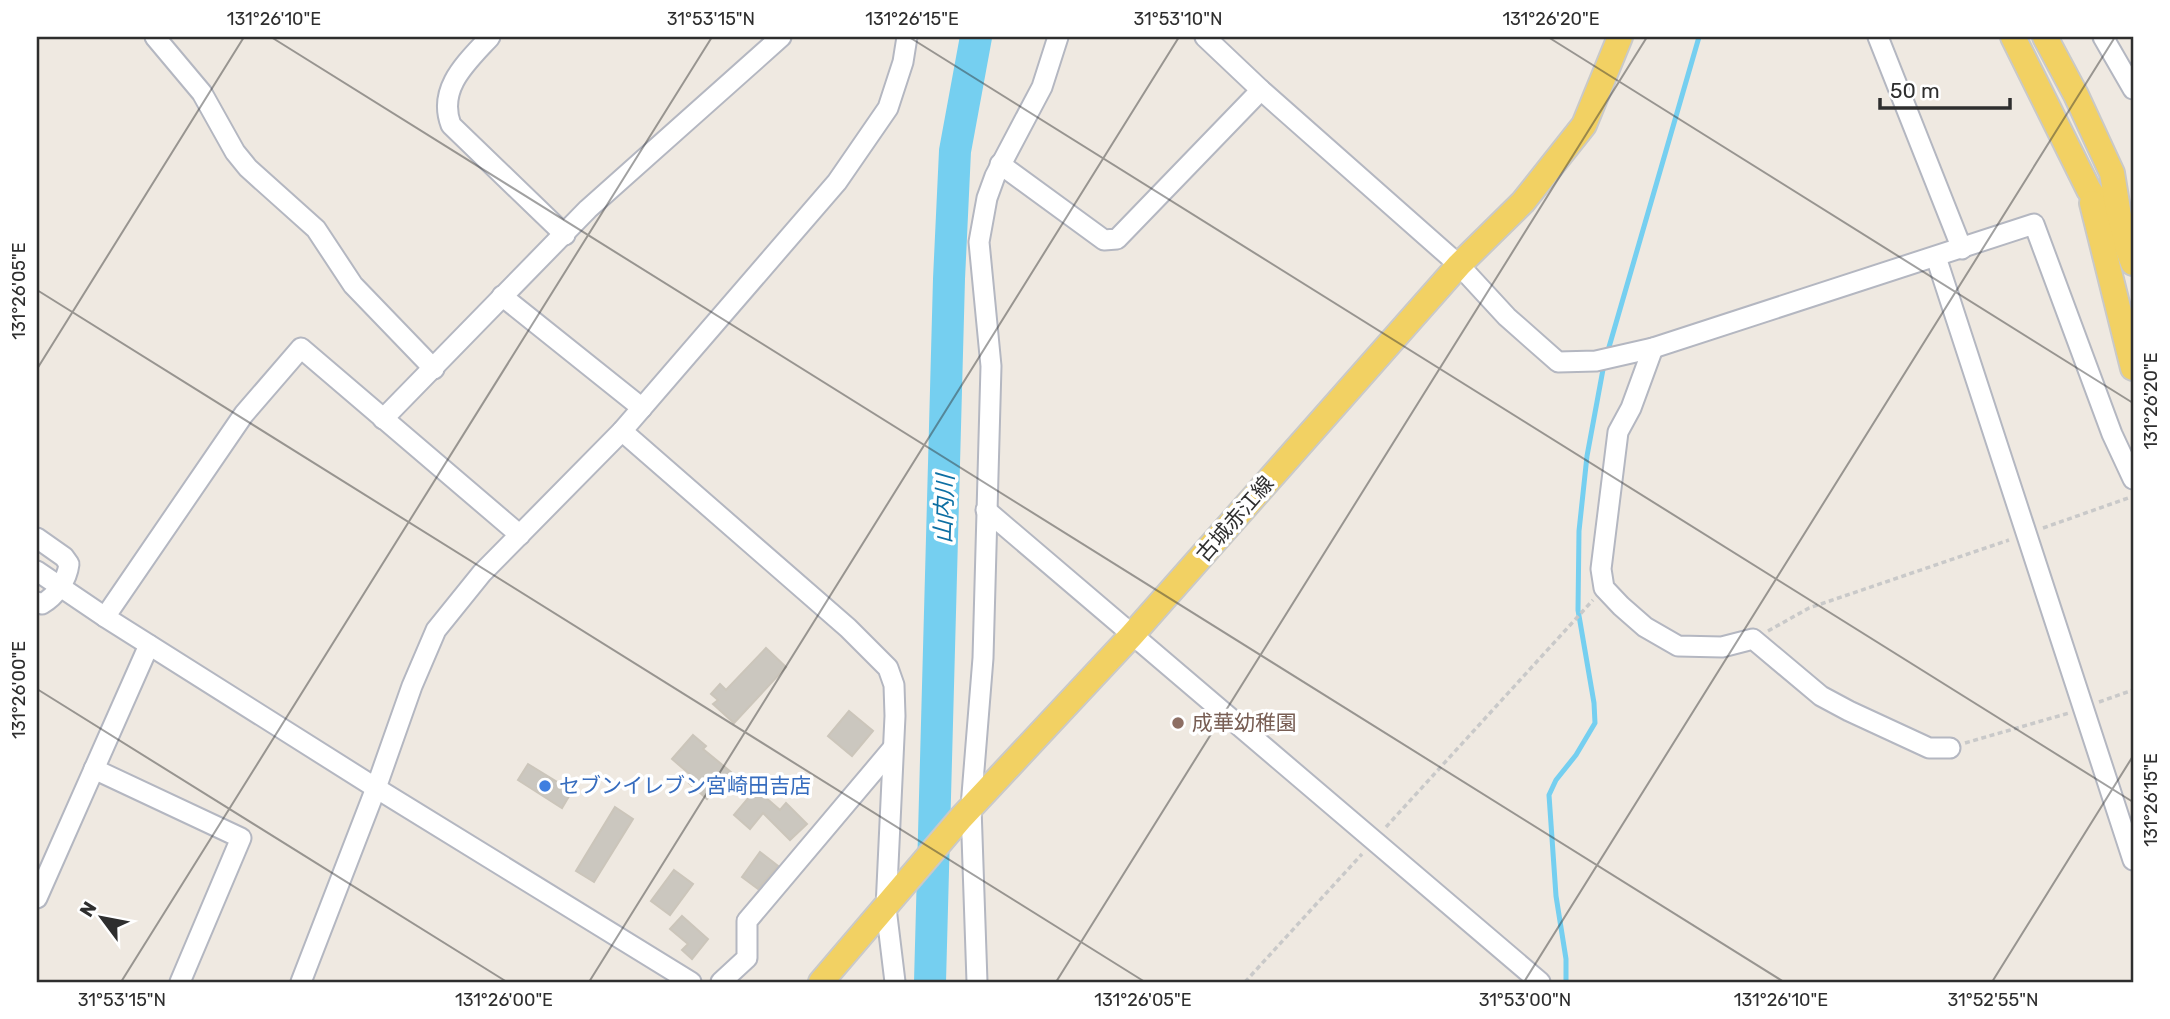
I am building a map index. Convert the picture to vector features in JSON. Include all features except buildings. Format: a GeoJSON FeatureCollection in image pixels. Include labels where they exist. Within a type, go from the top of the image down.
{"type":"FeatureCollection","features":[{"type":"Feature","properties":{"kind":"main road","name":"古城赤江線"},"geometry":{"type":"LineString","coordinates":[[821,982],[966,813],[1132,635],[1459,265],[1523,202],[1584,125],[1620,37]]}},
{"type":"Feature","properties":{"kind":"main road"},"geometry":{"type":"LineString","coordinates":[[2045,37],[2077,95],[2112,173],[2133,211]]}},
{"type":"Feature","properties":{"kind":"main road"},"geometry":{"type":"LineString","coordinates":[[2013,38],[2089,190],[2122,234]]}},
{"type":"Feature","properties":{"kind":"main road"},"geometry":{"type":"LineString","coordinates":[[2112,173],[2122,234],[2133,262]]}},
{"type":"Feature","properties":{"kind":"main road"},"geometry":{"type":"LineString","coordinates":[[2089,190],[2133,369]]}},
{"type":"Feature","properties":{"kind":"street"},"geometry":{"type":"LineString","coordinates":[[155,37],[202,93],[235,152],[248,168],[316,229],[353,285],[433,369]]}},
{"type":"Feature","properties":{"kind":"street"},"geometry":{"type":"LineString","coordinates":[[490,37],[461,69],[452,85],[447,105],[451,125],[565,235]]}},
{"type":"Feature","properties":{"kind":"street"},"geometry":{"type":"LineString","coordinates":[[383,419],[588,209],[781,37]]}},
{"type":"Feature","properties":{"kind":"street"},"geometry":{"type":"LineString","coordinates":[[301,982],[376,788],[412,686],[436,630],[482,573],[642,408],[837,182],[888,108],[903,62],[907,37]]}},
{"type":"Feature","properties":{"kind":"street"},"geometry":{"type":"LineString","coordinates":[[977,982],[966,813],[984,658],[991,366],[979,242],[987,198],[1000,164],[1042,87],[1058,37]]}},
{"type":"Feature","properties":{"kind":"street"},"geometry":{"type":"LineString","coordinates":[[1205,37],[1459,265],[1507,317],[1558,362],[1596,361],[1653,348],[2035,224],[2112,434],[2133,479]]}},
{"type":"Feature","properties":{"kind":"street"},"geometry":{"type":"LineString","coordinates":[[1878,37],[1962,249]]}},
{"type":"Feature","properties":{"kind":"street"},"geometry":{"type":"LineString","coordinates":[[2103,37],[2133,89]]}},
{"type":"Feature","properties":{"kind":"street"},"geometry":{"type":"LineString","coordinates":[[1000,164],[1104,240],[1117,240],[1261,90]]}},
{"type":"Feature","properties":{"kind":"street"},"geometry":{"type":"LineString","coordinates":[[1936,257],[2133,860]]}},
{"type":"Feature","properties":{"kind":"street"},"geometry":{"type":"LineString","coordinates":[[502,296],[642,408]]}},
{"type":"Feature","properties":{"kind":"street"},"geometry":{"type":"LineString","coordinates":[[105,617],[244,414],[301,348],[520,535]]}},
{"type":"Feature","properties":{"kind":"street"},"geometry":{"type":"LineString","coordinates":[[1653,348],[1631,408],[1618,432],[1601,569],[1604,588],[1645,627],[1678,646],[1722,647],[1753,639],[1821,695],[1849,711],[1929,748],[1950,748]]}},
{"type":"Feature","properties":{"kind":"street"},"geometry":{"type":"LineString","coordinates":[[622,430],[848,628],[888,668],[894,685],[891,902],[895,982]]}},
{"type":"Feature","properties":{"kind":"street"},"geometry":{"type":"LineString","coordinates":[[986,510],[1540,982]]}},
{"type":"Feature","properties":{"kind":"street"},"geometry":{"type":"LineString","coordinates":[[37,538],[64,557],[69,564],[68,574],[52,598],[42,604],[37,602]]}},
{"type":"Feature","properties":{"kind":"street"},"geometry":{"type":"LineString","coordinates":[[37,571],[376,788],[691,982]]}},
{"type":"Feature","properties":{"kind":"street"},"geometry":{"type":"LineString","coordinates":[[37,898],[149,645]]}},
{"type":"Feature","properties":{"kind":"street"},"geometry":{"type":"LineString","coordinates":[[721,982],[747,958],[747,921],[893,748]]}},
{"type":"Feature","properties":{"kind":"street"},"geometry":{"type":"LineString","coordinates":[[94,769],[241,838],[180,982]]}},
{"type":"Feature","properties":{"kind":"path"},"geometry":{"type":"LineString","coordinates":[[1753,639],[1809,608],[2133,496]]}},
{"type":"Feature","properties":{"kind":"path"},"geometry":{"type":"LineString","coordinates":[[1245,982],[1604,588]]}},
{"type":"Feature","properties":{"kind":"path"},"geometry":{"type":"LineString","coordinates":[[1950,748],[2047,721],[2133,690]]}},
{"type":"Feature","properties":{"kind":"waterway","name":"山内川"},"geometry":{"type":"LineString","coordinates":[[930,982],[949,279],[955,151],[976,37]]}},
{"type":"Feature","properties":{"kind":"waterway"},"geometry":{"type":"LineString","coordinates":[[1607,354],[1699,37]]}},
{"type":"Feature","properties":{"kind":"waterway"},"geometry":{"type":"LineString","coordinates":[[1566,982],[1566,959],[1556,896],[1549,795],[1556,780],[1576,755],[1595,723],[1578,610],[1579,531],[1587,456],[1604,364]]}},
{"type":"Feature","properties":{"kind":"place","name":"成華幼稚園"},"geometry":{"type":"Point","coordinates":[1178,723]}},
{"type":"Feature","properties":{"kind":"place","name":"セブンイレブン宮崎田吉店"},"geometry":{"type":"Point","coordinates":[545,786]}}]}
